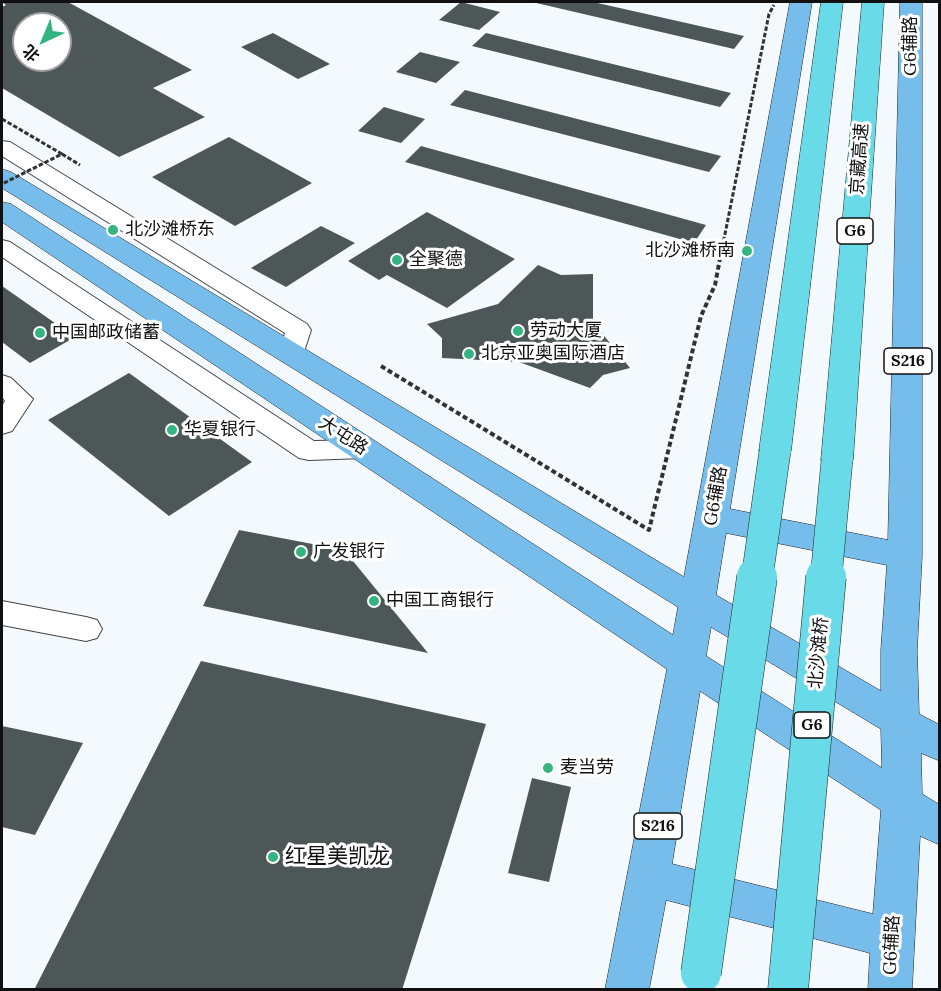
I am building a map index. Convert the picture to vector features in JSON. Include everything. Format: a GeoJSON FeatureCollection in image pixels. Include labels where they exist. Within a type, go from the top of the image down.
{"type":"FeatureCollection","features":[{"type":"Feature","properties":{"kind":"highway"},"geometry":{"type":"LineString","coordinates":[[700,981],[775,450],[832,2]]}},
{"type":"Feature","properties":{"kind":"highway","name":"京藏高速"},"geometry":{"type":"LineString","coordinates":[[837,459],[873,2]]}},
{"type":"Feature","properties":{"kind":"highway","name":"北沙滩桥"},"geometry":{"type":"LineString","coordinates":[[788,990],[837,459]]}},
{"type":"Feature","properties":{"kind":"main road","name":"G6辅路"},"geometry":{"type":"LineString","coordinates":[[627,990],[649,877],[801,2]]}},
{"type":"Feature","properties":{"kind":"main road","name":"G6辅路"},"geometry":{"type":"LineString","coordinates":[[890,990],[902,803],[899,650],[905,556],[911,2]]}},
{"type":"Feature","properties":{"kind":"main road"},"geometry":{"type":"LineString","coordinates":[[2,177],[625,559],[939,745]]}},
{"type":"Feature","properties":{"kind":"main road","name":"大屯路"},"geometry":{"type":"LineString","coordinates":[[9,224],[363,449],[939,827]]}},
{"type":"Feature","properties":{"kind":"main road"},"geometry":{"type":"LineString","coordinates":[[712,518],[905,556]]}},
{"type":"Feature","properties":{"kind":"main road"},"geometry":{"type":"LineString","coordinates":[[609,612],[625,559]]}},
{"type":"Feature","properties":{"kind":"main road"},"geometry":{"type":"LineString","coordinates":[[649,877],[893,939]]}},
{"type":"Feature","properties":{"kind":"street"},"geometry":{"type":"LineString","coordinates":[[2,147],[298,330],[292,355]]}},
{"type":"Feature","properties":{"kind":"street"},"geometry":{"type":"LineString","coordinates":[[2,248],[309,451],[363,449]]}},
{"type":"Feature","properties":{"kind":"street"},"geometry":{"type":"LineString","coordinates":[[2,384],[20,399],[2,425]]}},
{"type":"Feature","properties":{"kind":"street"},"geometry":{"type":"LineString","coordinates":[[2,613],[86,629]]}},
{"type":"Feature","properties":{"kind":"path"},"geometry":{"type":"LineString","coordinates":[[381,366],[649,530],[701,316],[715,285],[770,14],[775,2]]}},
{"type":"Feature","properties":{"kind":"path"},"geometry":{"type":"LineString","coordinates":[[2,119],[80,165]]}},
{"type":"Feature","properties":{"kind":"path"},"geometry":{"type":"LineString","coordinates":[[2,184],[62,154]]}},
{"type":"Feature","properties":{"kind":"building"},"geometry":{"type":"Polygon","coordinates":[[[2,2],[68,2],[192,70],[153,88],[205,117],[119,157],[2,88],[2,7],[6,5],[2,2]]]}},
{"type":"Feature","properties":{"kind":"building"},"geometry":{"type":"Polygon","coordinates":[[[461,2],[500,12],[479,30],[439,20],[461,2]]]}},
{"type":"Feature","properties":{"kind":"building"},"geometry":{"type":"Polygon","coordinates":[[[532,2],[593,2],[744,36],[734,49],[532,2]]]}},
{"type":"Feature","properties":{"kind":"building"},"geometry":{"type":"Polygon","coordinates":[[[273,33],[330,64],[298,79],[241,47],[273,33]]]}},
{"type":"Feature","properties":{"kind":"building"},"geometry":{"type":"Polygon","coordinates":[[[486,33],[731,93],[720,107],[472,46],[486,33]]]}},
{"type":"Feature","properties":{"kind":"building"},"geometry":{"type":"Polygon","coordinates":[[[420,52],[460,62],[436,83],[396,72],[420,52]]]}},
{"type":"Feature","properties":{"kind":"building"},"geometry":{"type":"Polygon","coordinates":[[[465,90],[721,156],[709,172],[450,105],[465,90]]]}},
{"type":"Feature","properties":{"kind":"building"},"geometry":{"type":"Polygon","coordinates":[[[384,107],[425,119],[401,143],[358,131],[384,107]]]}},
{"type":"Feature","properties":{"kind":"building"},"geometry":{"type":"Polygon","coordinates":[[[229,137],[312,183],[235,226],[152,177],[229,137]]]}},
{"type":"Feature","properties":{"kind":"building"},"geometry":{"type":"Polygon","coordinates":[[[421,146],[706,225],[694,243],[405,162],[421,146]]]}},
{"type":"Feature","properties":{"kind":"building"},"geometry":{"type":"Polygon","coordinates":[[[427,212],[515,259],[447,308],[387,275],[379,280],[348,261],[427,212]]]}},
{"type":"Feature","properties":{"kind":"building"},"geometry":{"type":"Polygon","coordinates":[[[321,226],[355,243],[286,287],[251,268],[321,226]]]}},
{"type":"Feature","properties":{"kind":"building","name":"劳动大厦"},"geometry":{"type":"Polygon","coordinates":[[[538,265],[561,275],[593,274],[593,322],[630,368],[603,375],[590,388],[519,362],[442,358],[442,338],[427,324],[498,304],[538,265]]]}},
{"type":"Feature","properties":{"kind":"building"},"geometry":{"type":"Polygon","coordinates":[[[2,286],[75,337],[30,363],[2,342],[2,286]]]}},
{"type":"Feature","properties":{"kind":"building"},"geometry":{"type":"Polygon","coordinates":[[[129,373],[252,462],[169,516],[48,420],[129,373]]]}},
{"type":"Feature","properties":{"kind":"building"},"geometry":{"type":"Polygon","coordinates":[[[239,530],[344,550],[428,653],[203,606],[239,530]]]}},
{"type":"Feature","properties":{"kind":"building","name":"红星美凯龙"},"geometry":{"type":"Polygon","coordinates":[[[201,661],[486,724],[402,990],[34,990],[201,661]]]}},
{"type":"Feature","properties":{"kind":"building"},"geometry":{"type":"Polygon","coordinates":[[[2,726],[83,743],[35,835],[2,827],[2,726]]]}},
{"type":"Feature","properties":{"kind":"building"},"geometry":{"type":"Polygon","coordinates":[[[532,778],[571,787],[549,882],[508,873],[532,778]]]}},
{"type":"Feature","properties":{"kind":"place","name":"北沙滩桥东"},"geometry":{"type":"Point","coordinates":[113,230]}},
{"type":"Feature","properties":{"kind":"place","name":"北沙滩桥南"},"geometry":{"type":"Point","coordinates":[747,251]}},
{"type":"Feature","properties":{"kind":"place","name":"全聚德"},"geometry":{"type":"Point","coordinates":[397,260]}},
{"type":"Feature","properties":{"kind":"place","name":"劳动大厦"},"geometry":{"type":"Point","coordinates":[518,331]}},
{"type":"Feature","properties":{"kind":"place","name":"中国邮政储蓄"},"geometry":{"type":"Point","coordinates":[40,333]}},
{"type":"Feature","properties":{"kind":"place","name":"北京亚奥国际酒店"},"geometry":{"type":"Point","coordinates":[469,354]}},
{"type":"Feature","properties":{"kind":"place","name":"华夏银行"},"geometry":{"type":"Point","coordinates":[172,430]}},
{"type":"Feature","properties":{"kind":"place","name":"广发银行"},"geometry":{"type":"Point","coordinates":[301,552]}},
{"type":"Feature","properties":{"kind":"place","name":"中国工商银行"},"geometry":{"type":"Point","coordinates":[374,601]}},
{"type":"Feature","properties":{"kind":"place","name":"麦当劳"},"geometry":{"type":"Point","coordinates":[548,768]}},
{"type":"Feature","properties":{"kind":"place","name":"红星美凯龙"},"geometry":{"type":"Point","coordinates":[273,857]}}]}
